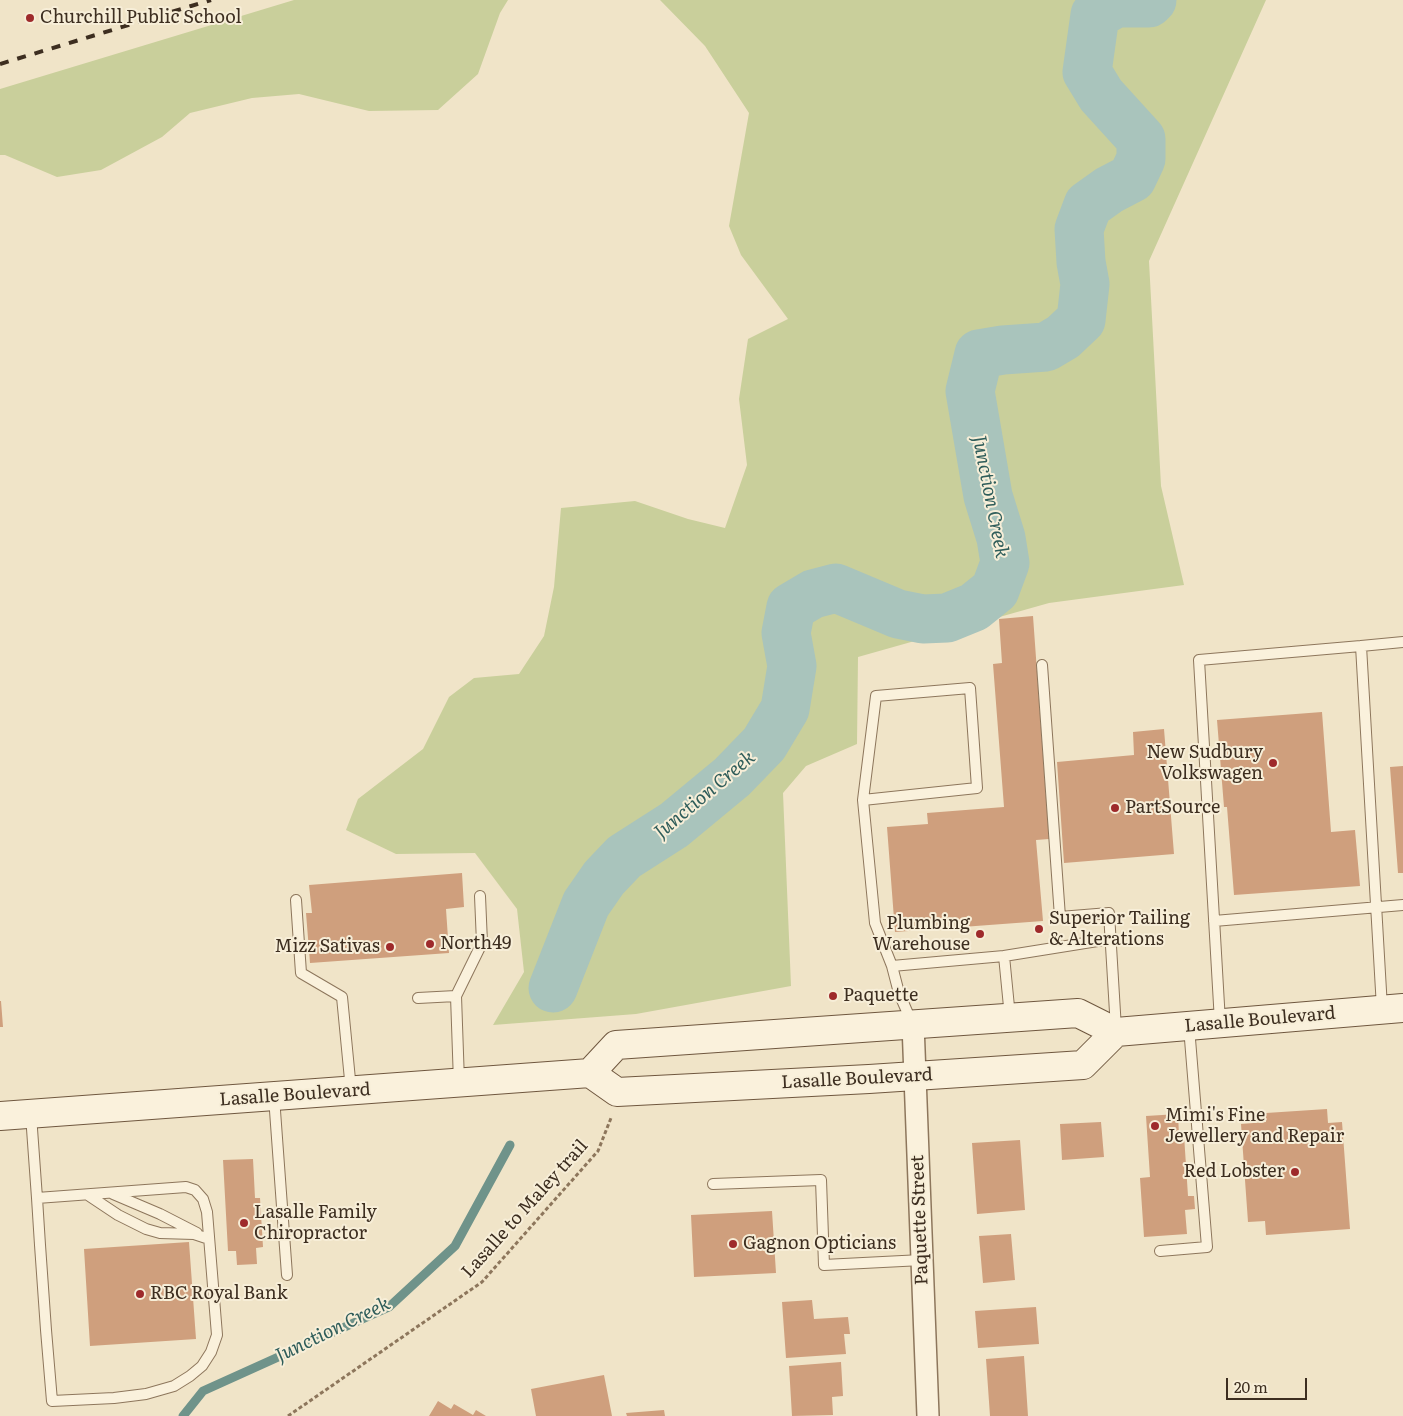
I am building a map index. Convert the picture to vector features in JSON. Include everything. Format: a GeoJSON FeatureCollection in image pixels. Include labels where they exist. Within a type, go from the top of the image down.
{"type":"FeatureCollection","features":[{"type":"Feature","properties":{"kind":"main road","name":"Lasalle Boulevard"},"geometry":{"type":"LineString","coordinates":[[0,1116],[590,1074],[618,1092],[1083,1065],[1116,1032],[1393,1009]]}},
{"type":"Feature","properties":{"kind":"main road"},"geometry":{"type":"LineString","coordinates":[[590,1074],[616,1045],[1078,1013],[1116,1032]]}},
{"type":"Feature","properties":{"kind":"street","name":"Paquette Street"},"geometry":{"type":"LineString","coordinates":[[913,1024],[928,1416]]}},
{"type":"Feature","properties":{"kind":"lane"},"geometry":{"type":"LineString","coordinates":[[1220,1023],[1199,660],[1403,642]]}},
{"type":"Feature","properties":{"kind":"lane"},"geometry":{"type":"LineString","coordinates":[[1361,646],[1375,907],[1393,1009]]}},
{"type":"Feature","properties":{"kind":"lane"},"geometry":{"type":"LineString","coordinates":[[1042,665],[1060,917],[1109,912],[1116,1032]]}},
{"type":"Feature","properties":{"kind":"lane"},"geometry":{"type":"LineString","coordinates":[[863,800],[977,788],[970,688],[876,696],[863,800],[875,923],[892,966],[899,992],[913,1024]]}},
{"type":"Feature","properties":{"kind":"lane"},"geometry":{"type":"LineString","coordinates":[[459,1083],[456,996],[482,943],[480,896]]}},
{"type":"Feature","properties":{"kind":"lane"},"geometry":{"type":"LineString","coordinates":[[296,900],[301,973],[342,997],[351,1091]]}},
{"type":"Feature","properties":{"kind":"lane"},"geometry":{"type":"LineString","coordinates":[[1214,921],[1403,905]]}},
{"type":"Feature","properties":{"kind":"lane"},"geometry":{"type":"LineString","coordinates":[[892,966],[1004,956],[1110,939]]}},
{"type":"Feature","properties":{"kind":"lane"},"geometry":{"type":"LineString","coordinates":[[1004,956],[1010,1017]]}},
{"type":"Feature","properties":{"kind":"lane"},"geometry":{"type":"LineString","coordinates":[[418,998],[456,996]]}},
{"type":"Feature","properties":{"kind":"lane"},"geometry":{"type":"LineString","coordinates":[[1160,1251],[1208,1247],[1189,1026]]}},
{"type":"Feature","properties":{"kind":"lane"},"geometry":{"type":"LineString","coordinates":[[274,1096],[287,1275]]}},
{"type":"Feature","properties":{"kind":"lane"},"geometry":{"type":"LineString","coordinates":[[31,1114],[37,1198],[52,1401],[114,1398],[146,1394],[174,1386],[202,1366],[211,1352],[217,1335],[207,1212],[203,1199],[195,1190],[186,1187],[37,1198]]}},
{"type":"Feature","properties":{"kind":"lane"},"geometry":{"type":"LineString","coordinates":[[713,1184],[821,1180],[824,1265],[922,1260]]}},
{"type":"Feature","properties":{"kind":"lane"},"geometry":{"type":"LineString","coordinates":[[111,1193],[160,1214],[209,1239]]}},
{"type":"Feature","properties":{"kind":"lane"},"geometry":{"type":"LineString","coordinates":[[88,1195],[118,1215],[146,1229],[160,1233],[194,1234],[209,1239]]}},
{"type":"Feature","properties":{"kind":"path","name":"Lasalle to Maley trail"},"geometry":{"type":"LineString","coordinates":[[288,1416],[482,1282],[598,1151],[612,1117]]}},
{"type":"Feature","properties":{"kind":"green space"},"geometry":{"type":"Polygon","coordinates":[[[294,0],[508,0],[500,13],[478,74],[438,110],[369,111],[299,94],[252,98],[190,113],[162,137],[101,170],[57,177],[5,155],[0,155],[0,89],[294,0]]]}},
{"type":"Feature","properties":{"kind":"green space"},"geometry":{"type":"Polygon","coordinates":[[[660,0],[1266,0],[1149,261],[1161,486],[1184,585],[1049,603],[858,657],[857,744],[806,766],[783,793],[791,986],[636,1014],[493,1025],[524,972],[517,909],[475,853],[396,854],[346,830],[358,799],[423,749],[449,697],[474,678],[519,674],[544,636],[554,587],[561,508],[635,501],[688,519],[725,528],[747,465],[739,399],[748,339],[788,319],[741,255],[729,226],[749,113],[705,46],[660,0]]]}},
{"type":"Feature","properties":{"kind":"building"},"geometry":{"type":"Polygon","coordinates":[[[1033,616],[1049,839],[1036,840],[1043,921],[895,932],[887,827],[928,824],[927,813],[1004,807],[993,664],[1002,663],[999,619],[1033,616]]]}},
{"type":"Feature","properties":{"kind":"building","name":"New Sudbury Volkswagen"},"geometry":{"type":"Polygon","coordinates":[[[1322,712],[1331,832],[1355,830],[1360,886],[1234,895],[1227,807],[1224,807],[1217,720],[1322,712]]]}},
{"type":"Feature","properties":{"kind":"building","name":"PartSource"},"geometry":{"type":"Polygon","coordinates":[[[1164,729],[1174,854],[1064,863],[1057,762],[1134,755],[1133,732],[1164,729]]]}},
{"type":"Feature","properties":{"kind":"building"},"geometry":{"type":"Polygon","coordinates":[[[1403,766],[1403,873],[1398,873],[1390,767],[1403,766]]]}},
{"type":"Feature","properties":{"kind":"building"},"geometry":{"type":"Polygon","coordinates":[[[462,873],[464,907],[446,909],[449,953],[310,963],[306,913],[312,913],[309,885],[462,873]]]}},
{"type":"Feature","properties":{"kind":"building"},"geometry":{"type":"Polygon","coordinates":[[[1,1001],[3,1027],[0,1027],[1,1001]]]}},
{"type":"Feature","properties":{"kind":"building","name":"Red Lobster"},"geometry":{"type":"Polygon","coordinates":[[[1327,1109],[1328,1123],[1342,1122],[1350,1229],[1266,1235],[1265,1221],[1248,1222],[1241,1124],[1266,1122],[1266,1113],[1327,1109]]]}},
{"type":"Feature","properties":{"kind":"building"},"geometry":{"type":"Polygon","coordinates":[[[1178,1114],[1179,1135],[1184,1135],[1188,1196],[1194,1196],[1195,1209],[1185,1210],[1187,1234],[1144,1237],[1140,1178],[1150,1177],[1146,1116],[1178,1114]]]}},
{"type":"Feature","properties":{"kind":"building"},"geometry":{"type":"Polygon","coordinates":[[[1101,1122],[1104,1157],[1062,1160],[1060,1124],[1101,1122]]]}},
{"type":"Feature","properties":{"kind":"building"},"geometry":{"type":"Polygon","coordinates":[[[1020,1140],[1025,1210],[977,1214],[972,1143],[1020,1140]]]}},
{"type":"Feature","properties":{"kind":"building","name":"Lasalle Family Chiropractor"},"geometry":{"type":"Polygon","coordinates":[[[253,1159],[255,1198],[260,1198],[263,1247],[256,1248],[257,1264],[237,1265],[236,1251],[228,1251],[223,1160],[253,1159]]]}},
{"type":"Feature","properties":{"kind":"building","name":"Gagnon Opticians"},"geometry":{"type":"Polygon","coordinates":[[[772,1211],[776,1273],[694,1277],[691,1215],[772,1211]]]}},
{"type":"Feature","properties":{"kind":"building"},"geometry":{"type":"Polygon","coordinates":[[[1011,1234],[1015,1280],[983,1283],[979,1236],[1011,1234]]]}},
{"type":"Feature","properties":{"kind":"building","name":"RBC Royal Bank"},"geometry":{"type":"Polygon","coordinates":[[[189,1242],[196,1339],[90,1346],[84,1249],[189,1242]]]}},
{"type":"Feature","properties":{"kind":"building"},"geometry":{"type":"Polygon","coordinates":[[[812,1300],[814,1319],[848,1317],[850,1334],[844,1334],[846,1354],[786,1358],[782,1302],[812,1300]]]}},
{"type":"Feature","properties":{"kind":"building"},"geometry":{"type":"Polygon","coordinates":[[[1036,1307],[1039,1344],[978,1348],[975,1311],[1036,1307]]]}},
{"type":"Feature","properties":{"kind":"building"},"geometry":{"type":"Polygon","coordinates":[[[1024,1356],[1028,1416],[990,1416],[986,1359],[1024,1356]]]}},
{"type":"Feature","properties":{"kind":"building"},"geometry":{"type":"Polygon","coordinates":[[[841,1362],[843,1396],[832,1397],[833,1415],[792,1416],[789,1366],[841,1362]]]}},
{"type":"Feature","properties":{"kind":"building"},"geometry":{"type":"Polygon","coordinates":[[[604,1375],[612,1416],[536,1416],[531,1389],[604,1375]]]}},
{"type":"Feature","properties":{"kind":"building"},"geometry":{"type":"Polygon","coordinates":[[[438,1401],[451,1409],[454,1404],[473,1415],[476,1410],[486,1416],[429,1416],[438,1401]]]}},
{"type":"Feature","properties":{"kind":"building"},"geometry":{"type":"Polygon","coordinates":[[[664,1410],[665,1416],[627,1416],[626,1413],[664,1410]]]}},
{"type":"Feature","properties":{"kind":"waterway","name":"Junction Creek"},"geometry":{"type":"LineString","coordinates":[[553,988],[586,904],[604,878],[624,857],[674,825],[732,777],[764,744],[785,709],[792,666],[786,633],[791,607],[813,594],[836,588],[898,614],[923,619],[947,618],[974,607],[995,590],[1005,563],[1001,538],[988,496],[970,391],[979,354],[1046,347],[1063,337],[1081,320],[1085,284],[1081,262],[1079,229],[1088,205],[1109,190],[1132,178],[1141,159],[1141,139],[1101,95],[1087,72],[1095,15],[1116,3],[1149,3],[1152,0]]}},
{"type":"Feature","properties":{"kind":"waterway","name":"Junction Creek"},"geometry":{"type":"LineString","coordinates":[[183,1416],[203,1391],[389,1307],[455,1246],[510,1145]]}},
{"type":"Feature","properties":{"kind":"railway"},"geometry":{"type":"LineString","coordinates":[[0,64],[211,0]]}},
{"type":"Feature","properties":{"kind":"place","name":"Churchill Public School"},"geometry":{"type":"Point","coordinates":[30,18]}},
{"type":"Feature","properties":{"kind":"place","name":"New Sudbury Volkswagen"},"geometry":{"type":"Point","coordinates":[1273,763]}},
{"type":"Feature","properties":{"kind":"place","name":"PartSource"},"geometry":{"type":"Point","coordinates":[1115,808]}},
{"type":"Feature","properties":{"kind":"place","name":"Superior Tailing & Alterations"},"geometry":{"type":"Point","coordinates":[1039,929]}},
{"type":"Feature","properties":{"kind":"place","name":"Plumbing Warehouse"},"geometry":{"type":"Point","coordinates":[980,934]}},
{"type":"Feature","properties":{"kind":"place","name":"North49"},"geometry":{"type":"Point","coordinates":[430,944]}},
{"type":"Feature","properties":{"kind":"place","name":"Mizz Sativas"},"geometry":{"type":"Point","coordinates":[390,947]}},
{"type":"Feature","properties":{"kind":"place","name":"Paquette"},"geometry":{"type":"Point","coordinates":[833,996]}},
{"type":"Feature","properties":{"kind":"place","name":"Mimi's Fine Jewellery and Repair"},"geometry":{"type":"Point","coordinates":[1155,1126]}},
{"type":"Feature","properties":{"kind":"place","name":"Red Lobster"},"geometry":{"type":"Point","coordinates":[1295,1172]}},
{"type":"Feature","properties":{"kind":"place","name":"Lasalle Family Chiropractor"},"geometry":{"type":"Point","coordinates":[244,1223]}},
{"type":"Feature","properties":{"kind":"place","name":"Gagnon Opticians"},"geometry":{"type":"Point","coordinates":[733,1244]}},
{"type":"Feature","properties":{"kind":"place","name":"RBC Royal Bank"},"geometry":{"type":"Point","coordinates":[140,1294]}}]}
